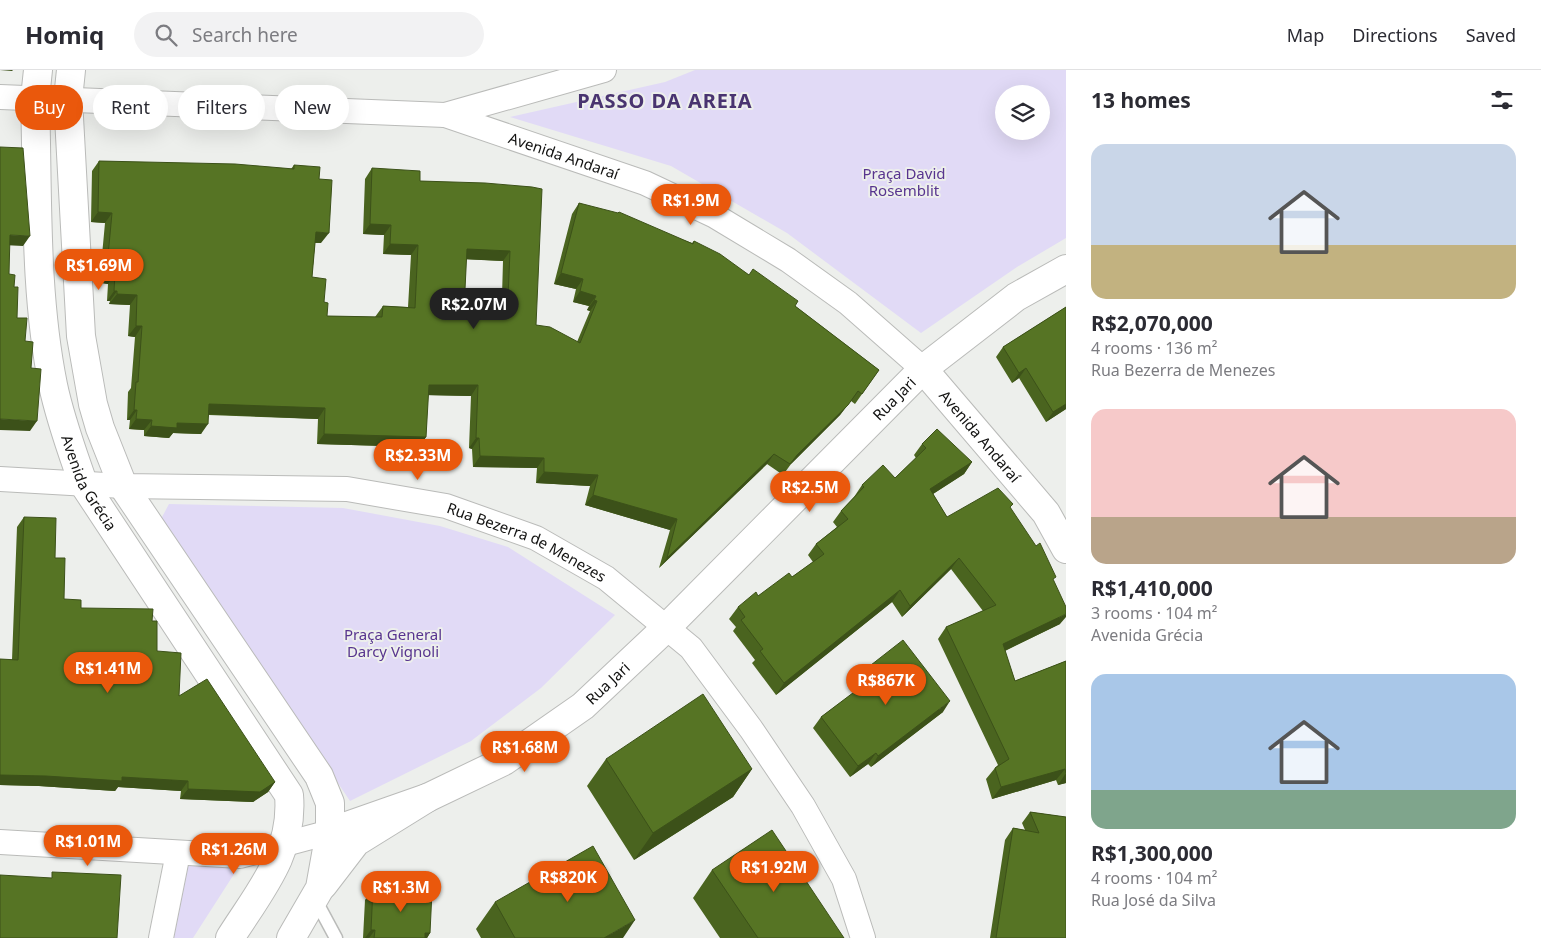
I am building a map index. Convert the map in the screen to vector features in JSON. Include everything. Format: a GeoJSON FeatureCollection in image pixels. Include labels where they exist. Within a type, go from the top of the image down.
{"type":"FeatureCollection","features":[{"type":"Feature","properties":{"kind":"main road","name":"Avenida Grécia"},"geometry":{"type":"LineString","coordinates":[[36,85],[38,70]]}},
{"type":"Feature","properties":{"kind":"main road","name":"Avenida Grécia"},"geometry":{"type":"LineString","coordinates":[[69,85],[71,70]]}},
{"type":"Feature","properties":{"kind":"main road","name":"Avenida Grécia"},"geometry":{"type":"LineString","coordinates":[[36,130],[41,299],[46,343],[63,426],[83,483],[288,795],[290,810],[284,845],[278,863],[230,938]]}},
{"type":"Feature","properties":{"kind":"main road","name":"Avenida Grécia"},"geometry":{"type":"LineString","coordinates":[[70,130],[81,336],[93,404],[124,486],[320,776],[330,803],[330,832],[318,893]]}},
{"type":"Feature","properties":{"kind":"main road","name":"Rua Jari"},"geometry":{"type":"LineString","coordinates":[[330,832],[427,798],[504,761],[583,706],[667,627],[923,369],[1016,297],[1066,269]]}},
{"type":"Feature","properties":{"kind":"main road","name":"Avenida Andaraí"},"geometry":{"type":"LineString","coordinates":[[923,369],[1046,513],[1066,549]]}},
{"type":"Feature","properties":{"kind":"main road"},"geometry":{"type":"LineString","coordinates":[[290,938],[318,893],[356,842],[427,798]]}},
{"type":"Feature","properties":{"kind":"street"},"geometry":{"type":"LineString","coordinates":[[445,115],[604,70]]}},
{"type":"Feature","properties":{"kind":"street"},"geometry":{"type":"LineString","coordinates":[[0,97],[15,97]]}},
{"type":"Feature","properties":{"kind":"street","name":"Avenida Andaraí"},"geometry":{"type":"LineString","coordinates":[[83,100],[445,115],[645,183],[715,216],[788,260],[848,303],[923,369]]}},
{"type":"Feature","properties":{"kind":"street","name":"Rua Bezerra de Menezes"},"geometry":{"type":"LineString","coordinates":[[0,480],[124,486],[347,489],[446,506],[536,538],[606,578],[691,648],[751,729],[803,806],[844,880],[863,938]]}},
{"type":"Feature","properties":{"kind":"street","name":"Rua Jari"},"geometry":{"type":"LineString","coordinates":[[0,842],[240,856],[330,832]]}},
{"type":"Feature","properties":{"kind":"street"},"geometry":{"type":"LineString","coordinates":[[161,938],[178,853]]}},
{"type":"Feature","properties":{"kind":"lane"},"geometry":{"type":"LineString","coordinates":[[318,893],[336,938]]}},
{"type":"Feature","properties":{"kind":"green space","name":"Praça David Rosemblit"},"geometry":{"type":"Polygon","coordinates":[[[695,70],[1066,70],[1066,238],[1017,267],[921,333],[787,233],[671,166],[510,117],[665,82],[695,70]]]}},
{"type":"Feature","properties":{"kind":"green space","name":"Praça General Darcy Vignoli"},"geometry":{"type":"Polygon","coordinates":[[[169,504],[343,508],[440,526],[508,547],[615,615],[541,688],[471,741],[350,801],[161,519],[169,504]]]}},
{"type":"Feature","properties":{"kind":"green space"},"geometry":{"type":"Polygon","coordinates":[[[187,862],[235,866],[236,871],[193,938],[170,938],[187,862]]]}},
{"type":"Feature","properties":{"kind":"building"},"geometry":{"type":"Polygon","coordinates":[[[0,147],[23,148],[30,236],[10,235],[9,274],[15,275],[14,287],[18,287],[17,318],[27,318],[25,341],[33,342],[31,368],[41,369],[37,421],[0,419],[0,147]]]}},
{"type":"Feature","properties":{"kind":"building"},"geometry":{"type":"Polygon","coordinates":[[[99,161],[235,164],[294,169],[294,165],[320,167],[319,179],[332,180],[329,233],[316,232],[312,277],[326,279],[324,302],[328,303],[327,316],[382,317],[383,306],[415,308],[418,245],[390,244],[391,225],[370,224],[372,168],[420,171],[420,181],[485,183],[542,189],[536,325],[550,327],[580,343],[597,301],[594,300],[596,296],[580,291],[583,279],[561,273],[579,203],[619,212],[693,244],[694,241],[720,254],[749,275],[753,269],[798,301],[795,306],[879,370],[862,394],[858,391],[848,405],[790,464],[774,454],[667,558],[677,519],[593,495],[598,475],[544,472],[544,458],[480,456],[479,438],[476,438],[478,385],[429,385],[426,437],[324,434],[325,408],[209,404],[208,424],[177,423],[177,428],[151,426],[152,420],[136,419],[137,410],[134,410],[142,326],[136,326],[137,295],[117,294],[117,291],[114,291],[115,274],[109,273],[111,256],[108,256],[112,213],[98,212],[99,161]],[[467,249],[465,289],[508,297],[510,251],[467,249]]]}},
{"type":"Feature","properties":{"kind":"building"},"geometry":{"type":"Polygon","coordinates":[[[1066,307],[1066,404],[1053,412],[1026,368],[1019,373],[1003,347],[1066,307]]]}},
{"type":"Feature","properties":{"kind":"building"},"geometry":{"type":"Polygon","coordinates":[[[937,429],[972,462],[930,489],[947,517],[998,488],[1013,504],[1010,507],[1036,546],[1040,543],[1056,577],[1053,579],[1066,607],[1066,614],[1003,644],[1015,681],[1066,661],[1066,773],[1065,769],[1001,787],[995,768],[1009,759],[946,627],[996,605],[959,558],[910,606],[900,590],[784,683],[760,651],[763,649],[741,620],[745,617],[738,607],[756,592],[758,596],[789,573],[792,577],[824,554],[816,544],[848,519],[841,511],[864,487],[862,485],[883,465],[895,478],[926,448],[922,444],[937,429]]]}},
{"type":"Feature","properties":{"kind":"building"},"geometry":{"type":"Polygon","coordinates":[[[24,517],[56,518],[55,558],[65,558],[64,599],[81,600],[81,608],[153,609],[152,621],[157,621],[157,651],[181,653],[179,696],[207,679],[275,782],[260,792],[188,789],[188,781],[122,777],[122,781],[0,775],[0,659],[18,660],[24,517]]]}},
{"type":"Feature","properties":{"kind":"building"},"geometry":{"type":"Polygon","coordinates":[[[903,640],[950,701],[878,756],[876,753],[858,766],[821,717],[878,674],[871,665],[903,640]]]}},
{"type":"Feature","properties":{"kind":"building"},"geometry":{"type":"Polygon","coordinates":[[[703,694],[752,769],[653,833],[606,759],[703,694]]]}},
{"type":"Feature","properties":{"kind":"building"},"geometry":{"type":"Polygon","coordinates":[[[1030,812],[1066,817],[1066,938],[996,938],[1013,828],[1039,833],[1030,812]]]}},
{"type":"Feature","properties":{"kind":"building"},"geometry":{"type":"Polygon","coordinates":[[[772,830],[844,938],[758,938],[712,870],[772,830]]]}},
{"type":"Feature","properties":{"kind":"building"},"geometry":{"type":"Polygon","coordinates":[[[593,846],[635,920],[604,938],[515,938],[495,902],[593,846]]]}},
{"type":"Feature","properties":{"kind":"building"},"geometry":{"type":"Polygon","coordinates":[[[52,872],[121,875],[117,938],[0,938],[0,875],[52,878],[52,872]]]}},
{"type":"Feature","properties":{"kind":"building"},"geometry":{"type":"Polygon","coordinates":[[[373,888],[432,891],[430,933],[425,933],[425,938],[374,938],[375,930],[371,930],[373,888]]]}},
{"type":"Feature","properties":{"kind":"district","name":"PASSO DA AREIA"},"geometry":{"type":"Point","coordinates":[665,100]}}]}
